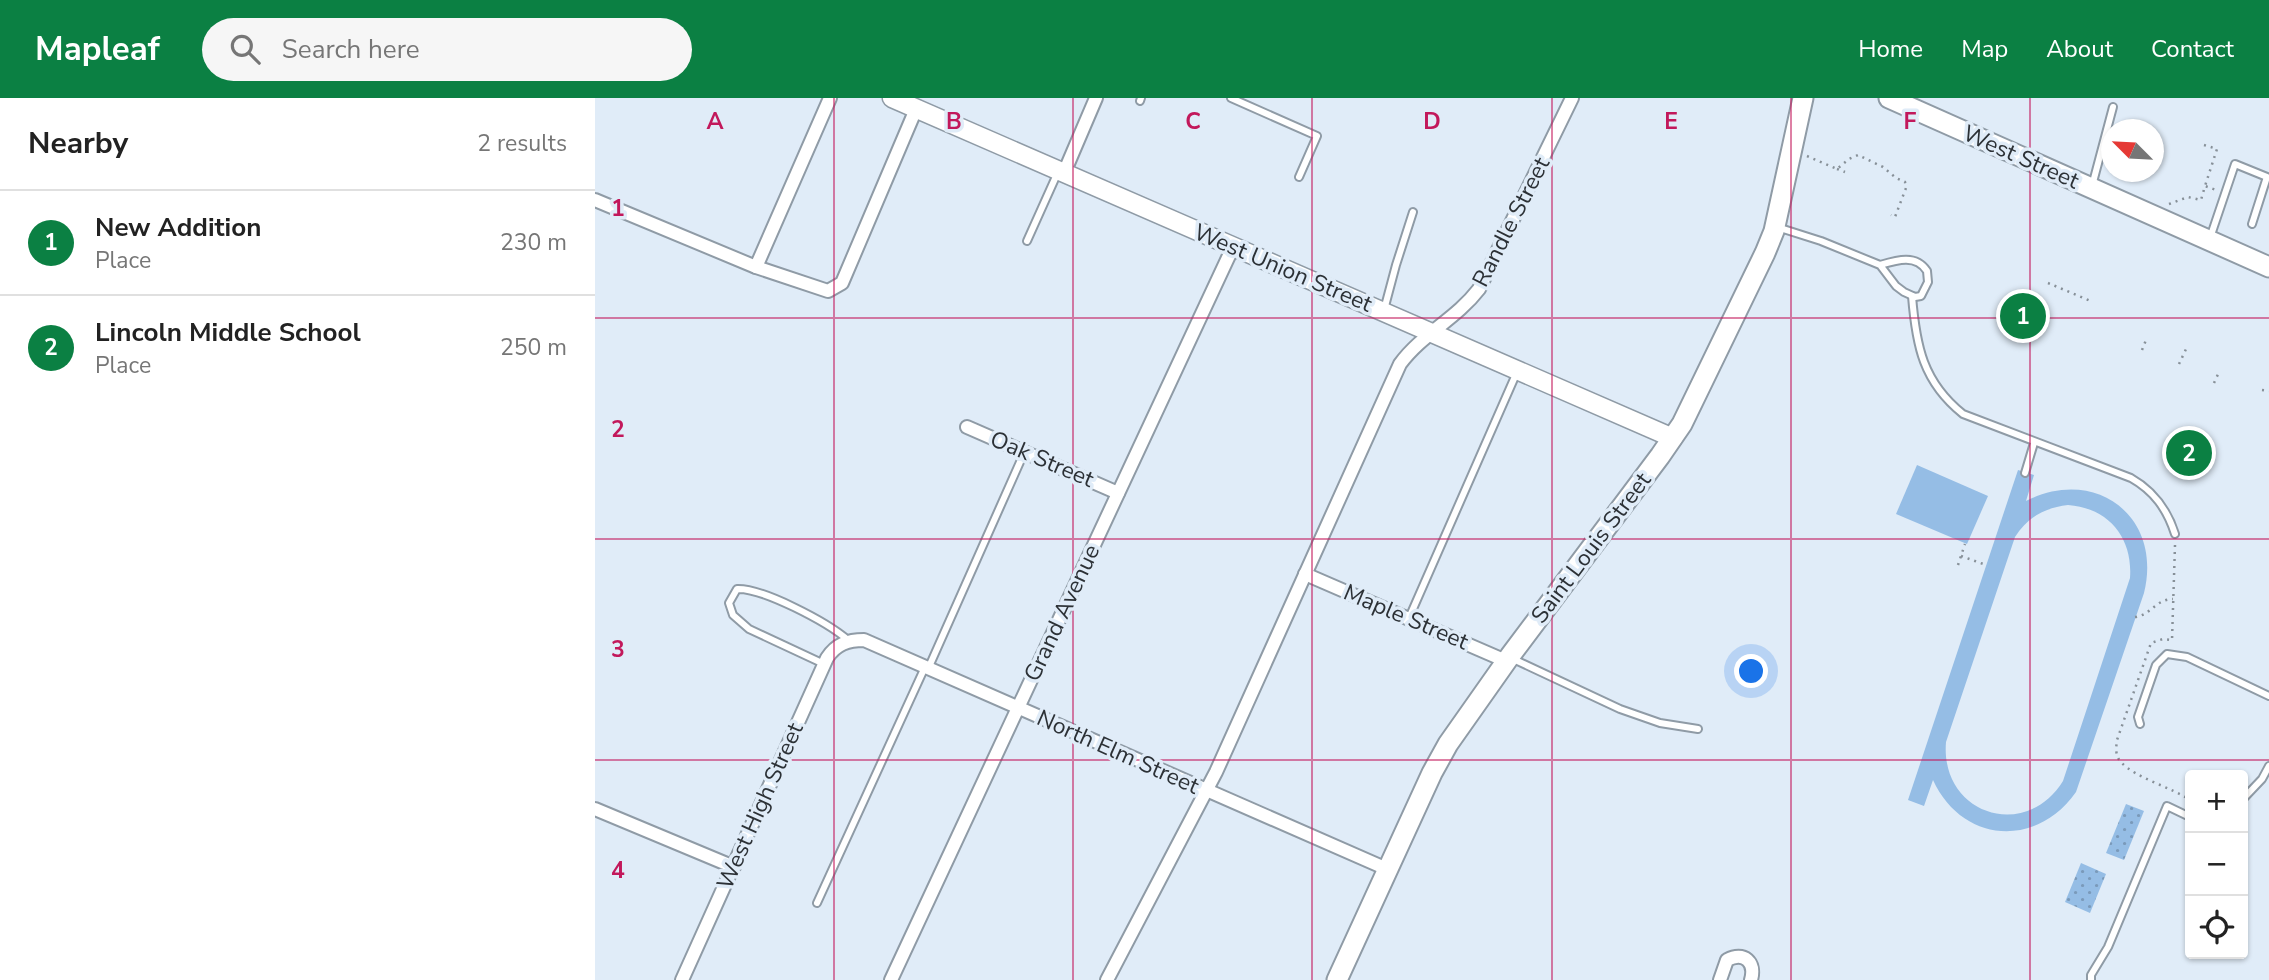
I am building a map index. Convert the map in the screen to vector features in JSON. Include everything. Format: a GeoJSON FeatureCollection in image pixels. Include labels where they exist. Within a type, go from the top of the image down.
{"type":"FeatureCollection","features":[{"type":"Feature","properties":{"kind":"main road","name":"Saint Louis Street"},"geometry":{"type":"LineString","coordinates":[[1338,980],[1431,773],[1448,744],[1508,658],[1673,438],[1765,253],[1775,226],[1803,98]]}},
{"type":"Feature","properties":{"kind":"main road","name":"West Street"},"geometry":{"type":"LineString","coordinates":[[1889,98],[2269,267]]}},
{"type":"Feature","properties":{"kind":"street"},"geometry":{"type":"LineString","coordinates":[[756,267],[830,98]]}},
{"type":"Feature","properties":{"kind":"street","name":"West Union Street"},"geometry":{"type":"LineString","coordinates":[[892,98],[1673,438]]}},
{"type":"Feature","properties":{"kind":"street"},"geometry":{"type":"LineString","coordinates":[[1061,172],[1096,98]]}},
{"type":"Feature","properties":{"kind":"street","name":"Randle Street"},"geometry":{"type":"LineString","coordinates":[[1107,980],[1206,791],[1400,363],[1411,349],[1465,306],[1479,289],[1572,98]]}},
{"type":"Feature","properties":{"kind":"street"},"geometry":{"type":"LineString","coordinates":[[595,200],[756,267],[828,290],[842,283],[916,109]]}},
{"type":"Feature","properties":{"kind":"street","name":"Grand Avenue"},"geometry":{"type":"LineString","coordinates":[[891,980],[1233,247]]}},
{"type":"Feature","properties":{"kind":"street","name":"Oak Street"},"geometry":{"type":"LineString","coordinates":[[967,427],[1118,492]]}},
{"type":"Feature","properties":{"kind":"street","name":"Maple Street"},"geometry":{"type":"LineString","coordinates":[[1305,574],[1508,658]]}},
{"type":"Feature","properties":{"kind":"street","name":"North Elm Street"},"geometry":{"type":"LineString","coordinates":[[848,641],[864,640],[1387,869]]}},
{"type":"Feature","properties":{"kind":"street","name":"West High Street"},"geometry":{"type":"LineString","coordinates":[[682,980],[824,664],[831,652],[848,641]]}},
{"type":"Feature","properties":{"kind":"street"},"geometry":{"type":"LineString","coordinates":[[595,809],[734,867]]}},
{"type":"Feature","properties":{"kind":"street"},"geometry":{"type":"LineString","coordinates":[[1720,980],[1727,960],[1741,956],[1749,962],[1753,972],[1751,980]]}},
{"type":"Feature","properties":{"kind":"lane"},"geometry":{"type":"LineString","coordinates":[[1231,98],[1317,136],[1299,177]]}},
{"type":"Feature","properties":{"kind":"lane"},"geometry":{"type":"LineString","coordinates":[[2092,188],[2113,107]]}},
{"type":"Feature","properties":{"kind":"lane"},"geometry":{"type":"LineString","coordinates":[[2209,240],[2235,164],[2267,177],[2252,224]]}},
{"type":"Feature","properties":{"kind":"lane"},"geometry":{"type":"LineString","coordinates":[[1027,241],[1061,172]]}},
{"type":"Feature","properties":{"kind":"lane"},"geometry":{"type":"LineString","coordinates":[[1384,312],[1413,212]]}},
{"type":"Feature","properties":{"kind":"lane"},"geometry":{"type":"LineString","coordinates":[[1775,226],[1880,265],[1896,286],[1912,296],[1921,296],[1926,289],[1927,271],[1916,260],[1905,259],[1880,265]]}},
{"type":"Feature","properties":{"kind":"lane"},"geometry":{"type":"LineString","coordinates":[[1912,296],[1920,354],[1926,370],[1948,401],[1963,414],[2131,478],[2145,486],[2156,497],[2170,519],[2175,534]]}},
{"type":"Feature","properties":{"kind":"lane"},"geometry":{"type":"LineString","coordinates":[[1409,619],[1518,370]]}},
{"type":"Feature","properties":{"kind":"lane"},"geometry":{"type":"LineString","coordinates":[[2025,473],[2034,443]]}},
{"type":"Feature","properties":{"kind":"lane"},"geometry":{"type":"LineString","coordinates":[[817,903],[1025,452]]}},
{"type":"Feature","properties":{"kind":"lane"},"geometry":{"type":"LineString","coordinates":[[824,664],[749,629],[733,615],[729,603],[737,589],[750,589],[763,594],[832,627],[848,641]]}},
{"type":"Feature","properties":{"kind":"lane"},"geometry":{"type":"LineString","coordinates":[[2140,724],[2138,717],[2156,665],[2167,654],[2187,657],[2269,696]]}},
{"type":"Feature","properties":{"kind":"lane"},"geometry":{"type":"LineString","coordinates":[[1508,658],[1620,709],[1660,723],[1698,729]]}},
{"type":"Feature","properties":{"kind":"lane"},"geometry":{"type":"LineString","coordinates":[[2248,794],[2262,779],[2269,766]]}},
{"type":"Feature","properties":{"kind":"lane"},"geometry":{"type":"LineString","coordinates":[[2091,980],[2091,975],[2108,947],[2167,806],[2185,815]]}},
{"type":"Feature","properties":{"kind":"path"},"geometry":{"type":"LineString","coordinates":[[2165,210],[2179,199],[2188,197],[2201,200],[2217,149],[2204,145]]}},
{"type":"Feature","properties":{"kind":"path"},"geometry":{"type":"LineString","coordinates":[[1837,169],[1858,155],[1905,182],[1906,188],[1895,216],[1891,215]]}},
{"type":"Feature","properties":{"kind":"path"},"geometry":{"type":"LineString","coordinates":[[1811,157],[1845,172]]}},
{"type":"Feature","properties":{"kind":"path"},"geometry":{"type":"LineString","coordinates":[[2206,186],[2219,190]]}},
{"type":"Feature","properties":{"kind":"path"},"geometry":{"type":"LineString","coordinates":[[2048,283],[2093,302]]}},
{"type":"Feature","properties":{"kind":"path"},"geometry":{"type":"LineString","coordinates":[[2141,350],[2146,340]]}},
{"type":"Feature","properties":{"kind":"path"},"geometry":{"type":"LineString","coordinates":[[2179,364],[2187,347]]}},
{"type":"Feature","properties":{"kind":"path"},"geometry":{"type":"LineString","coordinates":[[2214,383],[2219,372]]}},
{"type":"Feature","properties":{"kind":"path"},"geometry":{"type":"LineString","coordinates":[[2262,390],[2269,391]]}},
{"type":"Feature","properties":{"kind":"path"},"geometry":{"type":"LineString","coordinates":[[1958,565],[1965,544]]}},
{"type":"Feature","properties":{"kind":"path"},"geometry":{"type":"LineString","coordinates":[[1961,556],[1986,565]]}},
{"type":"Feature","properties":{"kind":"path"},"geometry":{"type":"LineString","coordinates":[[2135,617],[2145,615],[2158,602],[2173,599]]}},
{"type":"Feature","properties":{"kind":"shaded area"},"geometry":{"type":"Polygon","coordinates":[[[1917,465],[1988,496],[1967,544],[1896,514],[1917,465]]]}},
{"type":"Feature","properties":{"kind":"shaded area"},"geometry":{"type":"Polygon","coordinates":[[[2018,470],[2034,475],[2026,501],[2052,492],[2076,490],[2099,494],[2118,505],[2133,521],[2143,541],[2147,566],[2144,593],[2076,792],[2060,810],[2041,823],[2021,830],[2000,831],[1980,827],[1962,816],[1946,801],[1933,780],[1924,806],[1908,800],[2018,470]],[[2068,505],[2044,511],[2025,524],[2015,537],[1946,742],[1948,767],[1956,787],[1970,802],[1988,811],[2008,814],[2028,811],[2047,800],[2063,781],[2130,578],[2130,564],[2123,538],[2106,519],[2083,507],[2068,505]]]}},
{"type":"Feature","properties":{"kind":"shaded area"},"geometry":{"type":"Polygon","coordinates":[[[2126,804],[2144,811],[2124,860],[2106,853],[2126,804]]]}},
{"type":"Feature","properties":{"kind":"shaded area"},"geometry":{"type":"Polygon","coordinates":[[[2081,863],[2106,874],[2090,913],[2065,902],[2081,863]]]}},
{"type":"Feature","properties":{"kind":"place","name":"New Addition"},"geometry":{"type":"Point","coordinates":[2023,316]}},
{"type":"Feature","properties":{"kind":"place","name":"Lincoln Middle School"},"geometry":{"type":"Point","coordinates":[2189,453]}}]}
